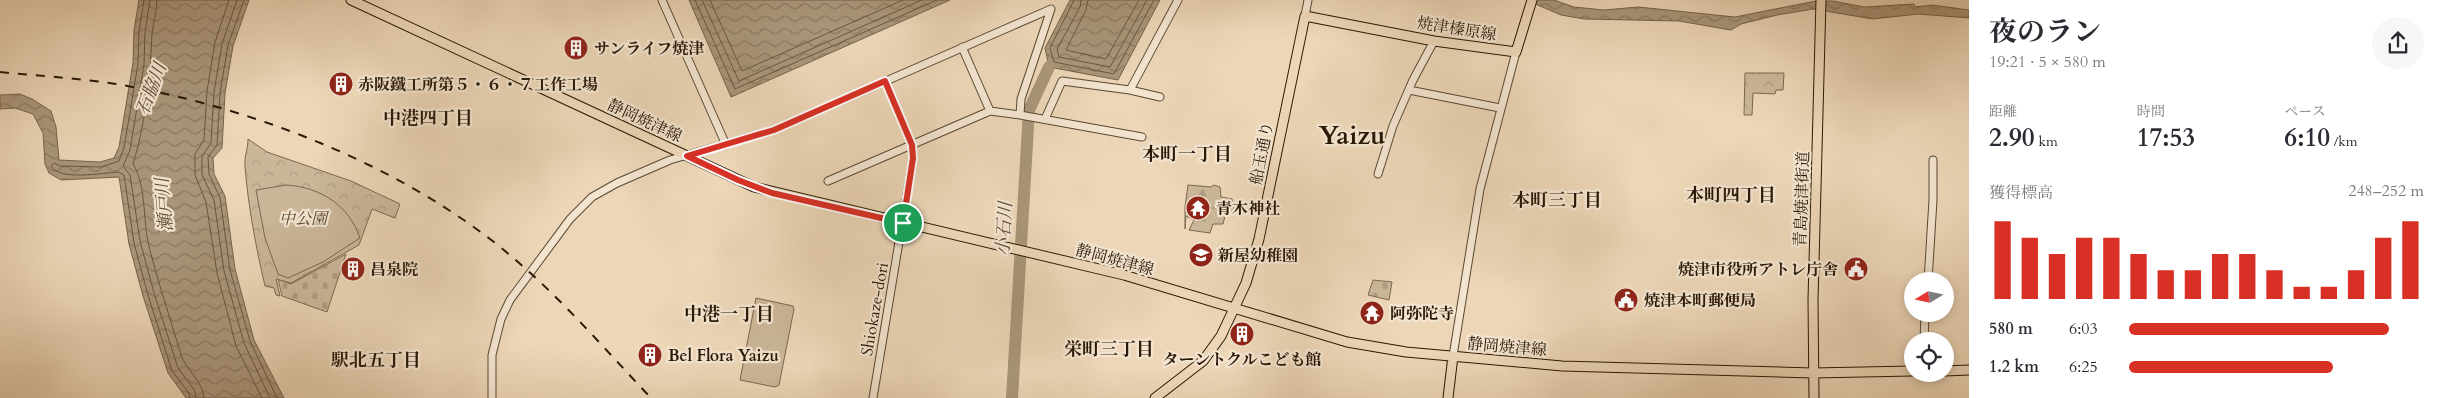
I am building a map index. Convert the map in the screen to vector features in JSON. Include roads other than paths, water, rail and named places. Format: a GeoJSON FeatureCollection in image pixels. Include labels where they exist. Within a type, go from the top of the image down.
{"type":"FeatureCollection","features":[{"type":"Feature","properties":{"kind":"main road","name":"静岡焼津線"},"geometry":{"type":"LineString","coordinates":[[350,0],[746,183],[772,193],[1028,251],[1124,275],[1348,342],[1453,356],[1562,366],[1813,373],[1904,372]]}},
{"type":"Feature","properties":{"kind":"main road","name":"青島焼津街道"},"geometry":{"type":"LineString","coordinates":[[1814,398],[1820,0]]}},
{"type":"Feature","properties":{"kind":"main road"},"geometry":{"type":"LineString","coordinates":[[1516,52],[1531,3]]}},
{"type":"Feature","properties":{"kind":"main road","name":"焼津榛原線"},"geometry":{"type":"LineString","coordinates":[[1305,16],[1434,41],[1516,52]]}},
{"type":"Feature","properties":{"kind":"main road","name":"船玉通り"},"geometry":{"type":"LineString","coordinates":[[1155,398],[1203,361],[1220,336],[1246,284],[1259,240],[1305,16]]}},
{"type":"Feature","properties":{"kind":"main road"},"geometry":{"type":"LineString","coordinates":[[1448,398],[1453,356]]}},
{"type":"Feature","properties":{"kind":"main road"},"geometry":{"type":"LineString","coordinates":[[1954,371],[1969,370]]}},
{"type":"Feature","properties":{"kind":"street"},"geometry":{"type":"LineString","coordinates":[[662,0],[726,145]]}},
{"type":"Feature","properties":{"kind":"street"},"geometry":{"type":"LineString","coordinates":[[1130,90],[1178,0]]}},
{"type":"Feature","properties":{"kind":"street","name":"船玉通り"},"geometry":{"type":"LineString","coordinates":[[1305,16],[1308,0]]}},
{"type":"Feature","properties":{"kind":"street"},"geometry":{"type":"LineString","coordinates":[[492,398],[492,355],[501,320],[523,281],[570,219],[584,204],[603,190],[670,160],[774,130],[1051,9],[1021,99],[1021,115]]}},
{"type":"Feature","properties":{"kind":"street"},"geometry":{"type":"LineString","coordinates":[[1378,174],[1388,139],[1422,61],[1434,41]]}},
{"type":"Feature","properties":{"kind":"street"},"geometry":{"type":"LineString","coordinates":[[962,47],[990,111]]}},
{"type":"Feature","properties":{"kind":"street"},"geometry":{"type":"LineString","coordinates":[[1453,356],[1480,189],[1516,52]]}},
{"type":"Feature","properties":{"kind":"street","name":"Shiokaze-dori"},"geometry":{"type":"LineString","coordinates":[[873,398],[913,158],[912,145],[885,81]]}},
{"type":"Feature","properties":{"kind":"street"},"geometry":{"type":"LineString","coordinates":[[1045,119],[1062,81],[1130,90],[1160,97]]}},
{"type":"Feature","properties":{"kind":"street"},"geometry":{"type":"LineString","coordinates":[[1409,90],[1500,108]]}},
{"type":"Feature","properties":{"kind":"street"},"geometry":{"type":"LineString","coordinates":[[828,181],[990,111],[1142,137]]}},
{"type":"Feature","properties":{"kind":"street"},"geometry":{"type":"LineString","coordinates":[[1929,272],[1933,200],[1933,160]]}},
{"type":"Feature","properties":{"kind":"water"},"geometry":{"type":"Polygon","coordinates":[[[139,0],[249,0],[233,46],[225,93],[222,148],[213,158],[214,174],[225,196],[235,269],[254,340],[284,398],[186,398],[168,373],[143,296],[129,244],[119,177],[61,180],[49,173],[45,164],[43,133],[33,114],[15,108],[0,109],[0,95],[20,94],[51,111],[56,127],[59,160],[100,162],[114,158],[119,147],[133,63],[134,30],[139,0]]]}},
{"type":"Feature","properties":{"kind":"water"},"geometry":{"type":"Polygon","coordinates":[[[689,0],[950,0],[731,97],[689,0]]]}},
{"type":"Feature","properties":{"kind":"water"},"geometry":{"type":"Polygon","coordinates":[[[1070,0],[1160,0],[1118,80],[1049,67],[1045,48],[1070,0]]]}},
{"type":"Feature","properties":{"kind":"water"},"geometry":{"type":"Polygon","coordinates":[[[1526,0],[1554,0],[1574,7],[1604,10],[1638,7],[1735,17],[1816,1],[1833,1],[1864,7],[1914,4],[1915,7],[1932,5],[1969,10],[1969,18],[1918,14],[1873,19],[1813,9],[1741,24],[1731,30],[1679,21],[1584,19],[1561,15],[1526,0]]]}},
{"type":"Feature","properties":{"kind":"waterway","name":"小石川"},"geometry":{"type":"LineString","coordinates":[[1012,398],[1029,110],[1049,67]]}},
{"type":"Feature","properties":{"kind":"railway"},"geometry":{"type":"LineString","coordinates":[[0,72],[116,84],[215,106],[312,140],[406,184],[449,210],[512,257],[574,315],[651,398]]}},
{"type":"Feature","properties":{"kind":"place","name":"サンライフ焼津"},"geometry":{"type":"Point","coordinates":[576,48]}},
{"type":"Feature","properties":{"kind":"place","name":"赤阪鐵工所第５・６・７工作工場"},"geometry":{"type":"Point","coordinates":[341,84]}},
{"type":"Feature","properties":{"kind":"place","name":"青木神社"},"geometry":{"type":"Point","coordinates":[1198,208]}},
{"type":"Feature","properties":{"kind":"place","name":"新屋幼稚園"},"geometry":{"type":"Point","coordinates":[1201,255]}},
{"type":"Feature","properties":{"kind":"place","name":"昌泉院"},"geometry":{"type":"Point","coordinates":[353,269]}},
{"type":"Feature","properties":{"kind":"place","name":"焼津市役所アトレ庁舎"},"geometry":{"type":"Point","coordinates":[1856,269]}},
{"type":"Feature","properties":{"kind":"place","name":"焼津本町郵便局"},"geometry":{"type":"Point","coordinates":[1626,300]}},
{"type":"Feature","properties":{"kind":"place","name":"阿弥陀寺"},"geometry":{"type":"Point","coordinates":[1372,313]}},
{"type":"Feature","properties":{"kind":"place","name":"ターントクルこども館"},"geometry":{"type":"Point","coordinates":[1242,334]}},
{"type":"Feature","properties":{"kind":"place","name":"Bel Flora Yaizu"},"geometry":{"type":"Point","coordinates":[650,355]}},
{"type":"Feature","properties":{"kind":"district","name":"中港四丁目"},"geometry":{"type":"Point","coordinates":[428,118]}},
{"type":"Feature","properties":{"kind":"district","name":"Yaizu"},"geometry":{"type":"Point","coordinates":[1352,135]}},
{"type":"Feature","properties":{"kind":"district","name":"本町一丁目"},"geometry":{"type":"Point","coordinates":[1187,154]}},
{"type":"Feature","properties":{"kind":"district","name":"本町四丁目"},"geometry":{"type":"Point","coordinates":[1731,195]}},
{"type":"Feature","properties":{"kind":"district","name":"本町三丁目"},"geometry":{"type":"Point","coordinates":[1557,200]}},
{"type":"Feature","properties":{"kind":"district","name":"中港一丁目"},"geometry":{"type":"Point","coordinates":[729,314]}},
{"type":"Feature","properties":{"kind":"district","name":"栄町三丁目"},"geometry":{"type":"Point","coordinates":[1109,349]}},
{"type":"Feature","properties":{"kind":"district","name":"駅北五丁目"},"geometry":{"type":"Point","coordinates":[376,360]}},
{"type":"Feature","properties":{"kind":"water label","name":"石脇川"},"geometry":{"type":"Point","coordinates":[151,89]}},
{"type":"Feature","properties":{"kind":"water label","name":"瀬戸川"},"geometry":{"type":"Point","coordinates":[164,205]}},
{"type":"Feature","properties":{"kind":"park label","name":"中公園"},"geometry":{"type":"Point","coordinates":[303,218]}}]}
